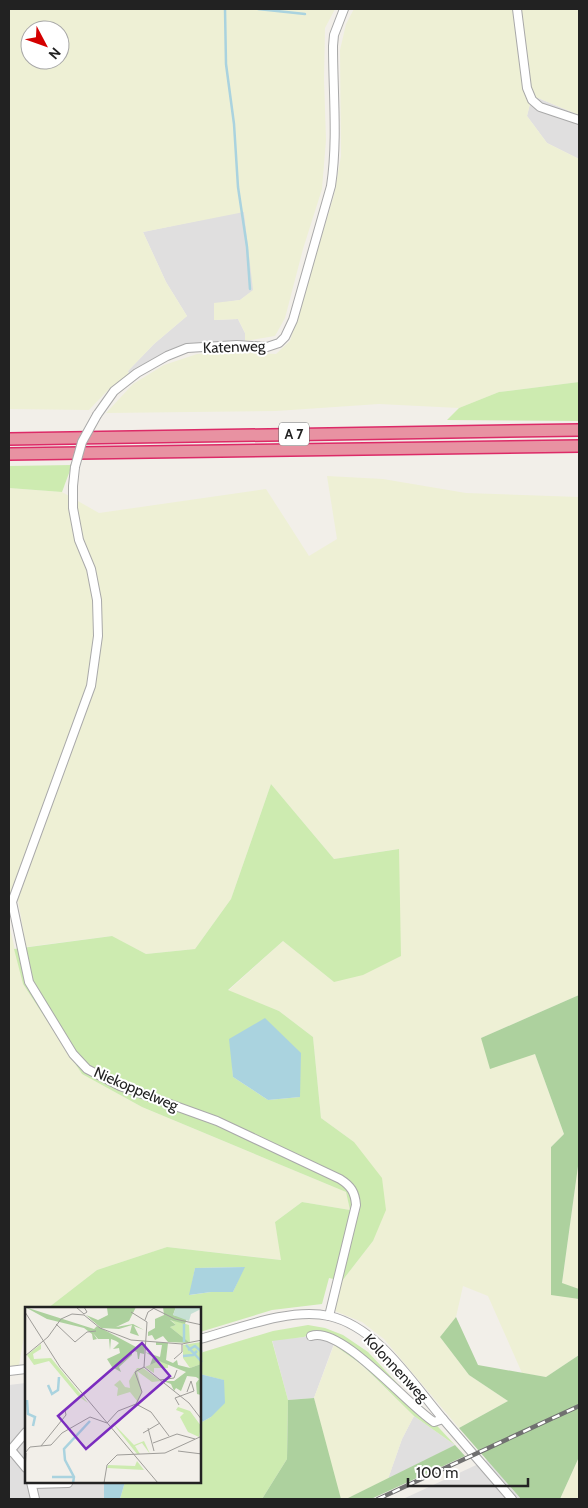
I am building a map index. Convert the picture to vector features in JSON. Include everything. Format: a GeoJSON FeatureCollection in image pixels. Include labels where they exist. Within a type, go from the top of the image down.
{"type":"FeatureCollection","features":[{"type":"Feature","properties":{"kind":"highway","name":"A 7"},"geometry":{"type":"LineString","coordinates":[[9,439],[579,430]]}},
{"type":"Feature","properties":{"kind":"highway","name":"A 7"},"geometry":{"type":"LineString","coordinates":[[9,454],[579,446]]}},
{"type":"Feature","properties":{"kind":"street","name":"Katenweg"},"geometry":{"type":"LineString","coordinates":[[98,636],[97,600],[91,569],[79,540],[73,508],[75,467],[82,442],[96,415],[114,391],[137,373],[167,356],[188,348],[237,345],[268,347],[279,343],[285,337],[293,320],[330,186],[334,164],[332,46],[344,9]]}},
{"type":"Feature","properties":{"kind":"street"},"geometry":{"type":"LineString","coordinates":[[517,9],[527,88],[532,100],[540,107],[579,120]]}},
{"type":"Feature","properties":{"kind":"street","name":"Niekoppelweg"},"geometry":{"type":"LineString","coordinates":[[98,636],[91,686],[10,902],[29,982],[73,1054],[87,1069],[120,1086],[217,1121],[349,1185],[354,1192],[356,1206],[329,1316]]}},
{"type":"Feature","properties":{"kind":"street","name":"Kolonnenweg"},"geometry":{"type":"LineString","coordinates":[[201,1339],[273,1318],[299,1315],[329,1316],[348,1323],[362,1331],[392,1358],[512,1499]]}},
{"type":"Feature","properties":{"kind":"street","name":"Kolonnenweg"},"geometry":{"type":"LineString","coordinates":[[311,1336],[317,1334],[325,1336],[348,1347],[365,1360],[422,1414],[434,1422],[442,1418]]}},
{"type":"Feature","properties":{"kind":"street"},"geometry":{"type":"LineString","coordinates":[[9,1372],[25,1369]]}},
{"type":"Feature","properties":{"kind":"street"},"geometry":{"type":"LineString","coordinates":[[25,1433],[10,1451],[25,1467]]}},
{"type":"Feature","properties":{"kind":"street"},"geometry":{"type":"LineString","coordinates":[[35,1499],[31,1483],[68,1483]]}},
{"type":"Feature","properties":{"kind":"shaded area"},"geometry":{"type":"Polygon","coordinates":[[[538,98],[579,115],[579,159],[547,143],[527,116],[530,104],[538,98]]]}},
{"type":"Feature","properties":{"kind":"shaded area"},"geometry":{"type":"Polygon","coordinates":[[[244,211],[254,290],[240,300],[214,304],[214,320],[238,319],[245,333],[245,341],[195,343],[179,346],[129,374],[128,371],[154,344],[187,316],[166,282],[143,232],[244,211]]]}},
{"type":"Feature","properties":{"kind":"shaded area"},"geometry":{"type":"Polygon","coordinates":[[[315,1332],[336,1338],[314,1398],[288,1400],[272,1340],[304,1337],[315,1332]]]}},
{"type":"Feature","properties":{"kind":"shaded area"},"geometry":{"type":"Polygon","coordinates":[[[25,1383],[25,1483],[104,1483],[104,1499],[9,1499],[9,1385],[25,1383]]]}},
{"type":"Feature","properties":{"kind":"shaded area"},"geometry":{"type":"Polygon","coordinates":[[[414,1416],[455,1445],[388,1479],[402,1439],[414,1416]]]}},
{"type":"Feature","properties":{"kind":"shaded area"},"geometry":{"type":"Polygon","coordinates":[[[487,1460],[521,1499],[403,1499],[487,1460]]]}},
{"type":"Feature","properties":{"kind":"green space"},"geometry":{"type":"Polygon","coordinates":[[[9,9],[335,9],[325,28],[326,140],[322,189],[303,249],[285,318],[275,336],[245,341],[245,333],[238,319],[214,320],[214,303],[240,300],[253,290],[244,212],[143,232],[166,282],[187,316],[154,344],[128,371],[129,374],[109,389],[89,410],[9,409],[9,9]]]}},
{"type":"Feature","properties":{"kind":"green space"},"geometry":{"type":"Polygon","coordinates":[[[354,9],[579,9],[579,115],[538,98],[530,104],[527,116],[547,143],[579,159],[579,382],[499,392],[459,408],[379,404],[276,411],[106,413],[133,384],[164,365],[197,354],[236,352],[276,354],[290,341],[334,195],[341,156],[340,50],[346,24],[354,9]]]}},
{"type":"Feature","properties":{"kind":"green space"},"geometry":{"type":"Polygon","coordinates":[[[579,382],[579,421],[447,420],[459,408],[499,392],[579,382]]]}},
{"type":"Feature","properties":{"kind":"green space"},"geometry":{"type":"Polygon","coordinates":[[[72,465],[62,492],[9,488],[9,466],[72,465]]]}},
{"type":"Feature","properties":{"kind":"green space"},"geometry":{"type":"Polygon","coordinates":[[[327,476],[383,479],[466,493],[579,497],[579,995],[481,1038],[535,1054],[564,1134],[551,1147],[551,1294],[579,1299],[579,1355],[546,1377],[522,1373],[488,1296],[463,1286],[456,1317],[440,1337],[469,1375],[508,1401],[459,1428],[384,1339],[362,1322],[335,1311],[342,1281],[373,1241],[354,1142],[321,1118],[313,1037],[279,1011],[228,991],[283,941],[334,982],[398,849],[334,859],[271,784],[231,899],[195,949],[146,954],[111,936],[26,947],[18,900],[9,897],[9,488],[62,492],[99,513],[266,489],[309,556],[337,539],[327,476]]]}},
{"type":"Feature","properties":{"kind":"green space"},"geometry":{"type":"Polygon","coordinates":[[[271,784],[334,859],[399,849],[401,956],[363,975],[334,982],[283,941],[228,990],[279,1011],[313,1037],[321,1118],[354,1142],[382,1178],[386,1210],[373,1241],[342,1281],[329,1278],[322,1304],[272,1310],[201,1332],[201,1307],[49,1307],[97,1270],[167,1247],[281,1260],[275,1222],[302,1202],[350,1210],[346,1192],[142,1107],[82,1074],[23,984],[14,949],[112,936],[146,954],[195,949],[231,899],[271,784]],[[232,1061],[233,1077],[268,1100],[300,1097],[232,1061]],[[244,1267],[195,1268],[190,1295],[211,1292],[233,1292],[244,1267]]]}},
{"type":"Feature","properties":{"kind":"green space"},"geometry":{"type":"Polygon","coordinates":[[[9,924],[23,984],[82,1074],[142,1107],[346,1192],[350,1210],[302,1202],[275,1222],[282,1260],[167,1247],[97,1270],[49,1307],[25,1307],[25,1332],[19,1365],[9,1367],[9,924]]]}},
{"type":"Feature","properties":{"kind":"green space"},"geometry":{"type":"Polygon","coordinates":[[[579,995],[579,1159],[562,1283],[579,1289],[579,1299],[551,1295],[551,1147],[564,1134],[535,1054],[490,1069],[481,1038],[579,995]]]}},
{"type":"Feature","properties":{"kind":"green space"},"geometry":{"type":"Polygon","coordinates":[[[579,1159],[579,1289],[562,1284],[579,1159]]]}},
{"type":"Feature","properties":{"kind":"green space"},"geometry":{"type":"Polygon","coordinates":[[[456,1317],[478,1365],[546,1377],[579,1355],[579,1457],[560,1499],[521,1499],[459,1428],[508,1401],[469,1375],[440,1337],[456,1317]]]}},
{"type":"Feature","properties":{"kind":"green space"},"geometry":{"type":"Polygon","coordinates":[[[308,1325],[325,1328],[343,1335],[368,1352],[455,1445],[414,1416],[362,1365],[334,1345],[336,1338],[315,1332],[304,1337],[272,1341],[288,1400],[287,1459],[262,1499],[120,1499],[125,1483],[201,1483],[201,1422],[211,1417],[223,1380],[201,1374],[201,1353],[273,1331],[308,1325]]]}},
{"type":"Feature","properties":{"kind":"green space"},"geometry":{"type":"Polygon","coordinates":[[[334,1345],[361,1365],[414,1416],[402,1439],[388,1479],[346,1499],[341,1499],[338,1494],[314,1398],[334,1345]]]}},
{"type":"Feature","properties":{"kind":"green space"},"geometry":{"type":"Polygon","coordinates":[[[314,1398],[341,1499],[262,1499],[287,1459],[288,1400],[314,1398]]]}},
{"type":"Feature","properties":{"kind":"green space"},"geometry":{"type":"Polygon","coordinates":[[[455,1445],[465,1456],[371,1499],[346,1499],[455,1445]]]}},
{"type":"Feature","properties":{"kind":"green space"},"geometry":{"type":"Polygon","coordinates":[[[579,1457],[579,1499],[560,1499],[579,1457]]]}},
{"type":"Feature","properties":{"kind":"water"},"geometry":{"type":"Polygon","coordinates":[[[265,1018],[301,1053],[300,1097],[268,1100],[233,1077],[229,1039],[265,1018]]]}},
{"type":"Feature","properties":{"kind":"water"},"geometry":{"type":"Polygon","coordinates":[[[245,1267],[233,1292],[189,1295],[195,1268],[245,1267]]]}},
{"type":"Feature","properties":{"kind":"water"},"geometry":{"type":"Polygon","coordinates":[[[201,1374],[224,1380],[225,1403],[211,1417],[201,1422],[201,1374]]]}},
{"type":"Feature","properties":{"kind":"water"},"geometry":{"type":"Polygon","coordinates":[[[104,1483],[125,1483],[120,1499],[104,1499],[104,1483]]]}},
{"type":"Feature","properties":{"kind":"waterway"},"geometry":{"type":"LineString","coordinates":[[225,9],[226,64],[234,124],[238,187],[247,247],[250,289]]}},
{"type":"Feature","properties":{"kind":"waterway"},"geometry":{"type":"LineString","coordinates":[[258,9],[305,14]]}},
{"type":"Feature","properties":{"kind":"railway"},"geometry":{"type":"LineString","coordinates":[[378,1499],[579,1406]]}}]}
